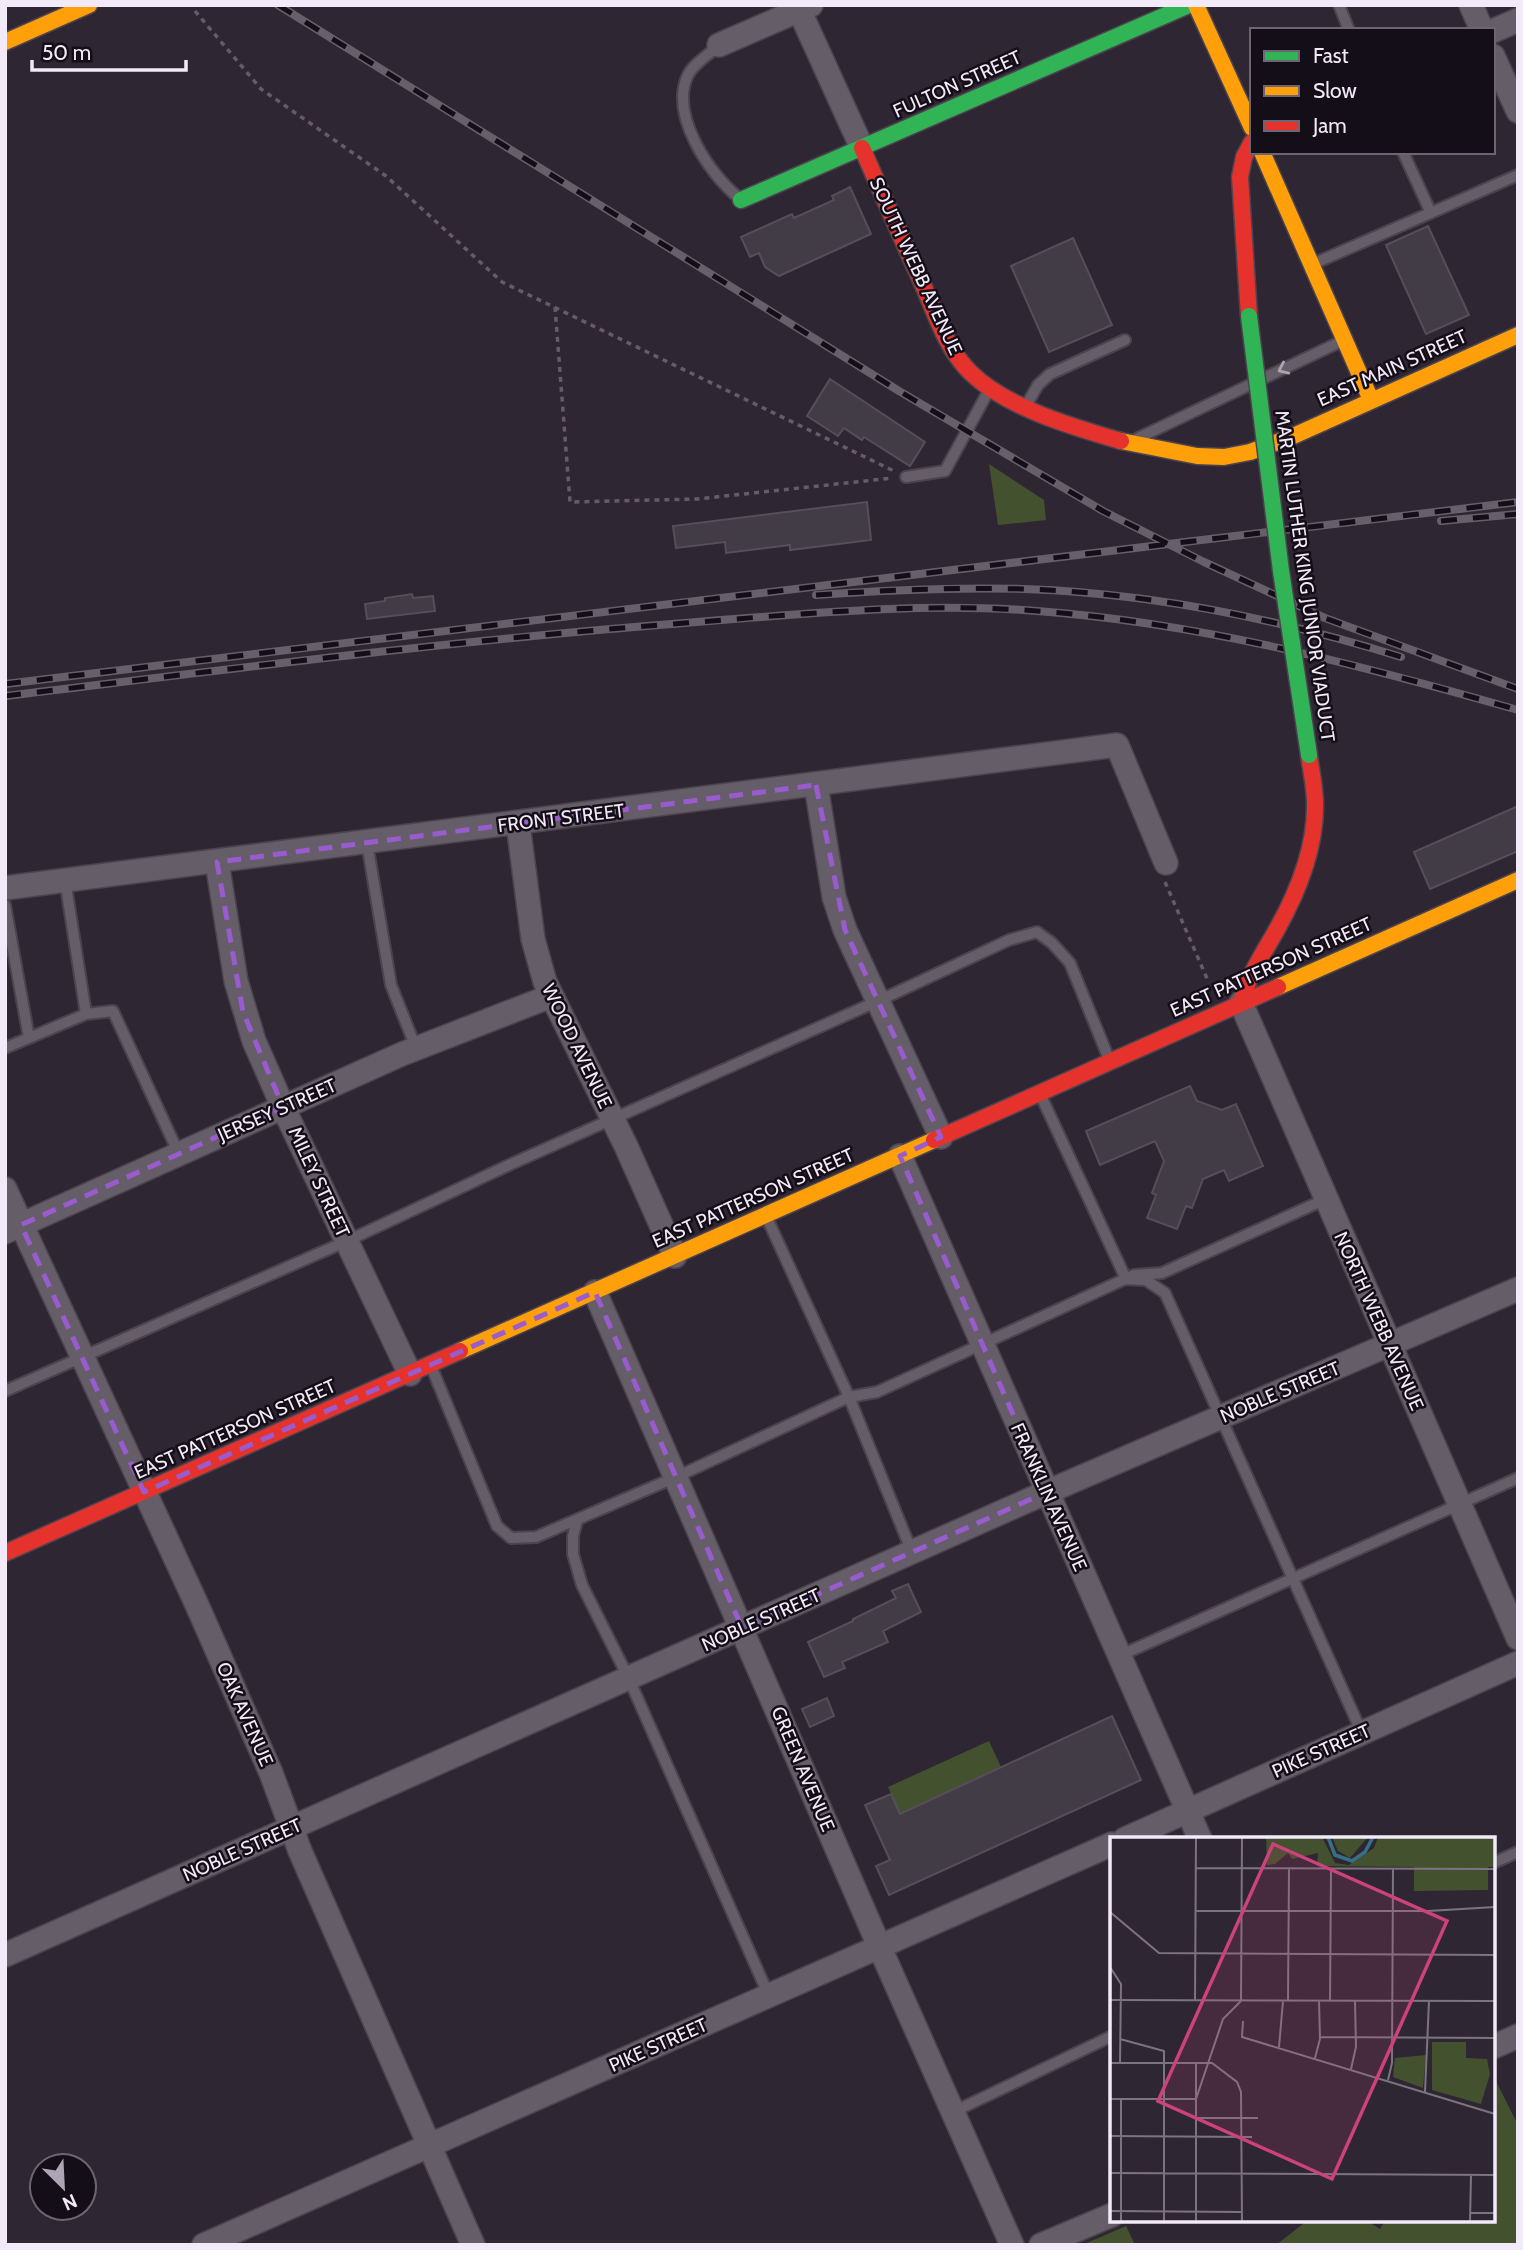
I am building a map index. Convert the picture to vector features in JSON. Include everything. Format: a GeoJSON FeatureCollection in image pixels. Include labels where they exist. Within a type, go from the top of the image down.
{"type":"FeatureCollection","features":[{"type":"Feature","properties":{"kind":"street"},"geometry":{"type":"LineString","coordinates":[[5,42],[89,5]]}},
{"type":"Feature","properties":{"kind":"street","name":"FULTON STREET"},"geometry":{"type":"LineString","coordinates":[[741,200],[1189,5]]}},
{"type":"Feature","properties":{"kind":"street"},"geometry":{"type":"LineString","coordinates":[[1196,5],[1250,124]]}},
{"type":"Feature","properties":{"kind":"street"},"geometry":{"type":"LineString","coordinates":[[1471,5],[1481,28]]}},
{"type":"Feature","properties":{"kind":"street"},"geometry":{"type":"LineString","coordinates":[[719,45],[802,7]]}},
{"type":"Feature","properties":{"kind":"street","name":"SOUTH WEBB AVENUE"},"geometry":{"type":"LineString","coordinates":[[802,7],[950,346],[968,370],[991,388],[1026,407],[1069,424],[1129,442],[1202,457]]}},
{"type":"Feature","properties":{"kind":"street"},"geometry":{"type":"LineString","coordinates":[[1495,30],[1518,20]]}},
{"type":"Feature","properties":{"kind":"street"},"geometry":{"type":"LineString","coordinates":[[1495,60],[1518,111]]}},
{"type":"Feature","properties":{"kind":"street","name":"MARTIN LUTHER KING JUNIOR VIADUCT"},"geometry":{"type":"LineString","coordinates":[[1241,1003],[1244,987],[1280,923],[1304,869],[1312,839],[1315,809],[1280,570],[1249,316],[1240,177],[1244,157],[1250,146]]}},
{"type":"Feature","properties":{"kind":"street"},"geometry":{"type":"LineString","coordinates":[[1263,154],[1371,400]]}},
{"type":"Feature","properties":{"kind":"street","name":"EAST MAIN STREET"},"geometry":{"type":"LineString","coordinates":[[1202,457],[1228,457],[1291,437],[1518,335]]}},
{"type":"Feature","properties":{"kind":"street","name":"FRONT STREET"},"geometry":{"type":"LineString","coordinates":[[5,888],[1117,745],[1166,863]]}},
{"type":"Feature","properties":{"kind":"street"},"geometry":{"type":"LineString","coordinates":[[816,785],[834,897],[845,930],[941,1138]]}},
{"type":"Feature","properties":{"kind":"street","name":"WOOD AVENUE"},"geometry":{"type":"LineString","coordinates":[[517,824],[533,939],[551,996],[612,1119],[675,1256]]}},
{"type":"Feature","properties":{"kind":"street","name":"MILEY STREET"},"geometry":{"type":"LineString","coordinates":[[217,862],[243,1012],[283,1107],[347,1241],[420,1369]]}},
{"type":"Feature","properties":{"kind":"street","name":"EAST PATTERSON STREET"},"geometry":{"type":"LineString","coordinates":[[5,1553],[1518,880]]}},
{"type":"Feature","properties":{"kind":"street","name":"JERSEY STREET"},"geometry":{"type":"LineString","coordinates":[[13,1228],[416,1048],[551,996]]}},
{"type":"Feature","properties":{"kind":"street","name":"NORTH WEBB AVENUE"},"geometry":{"type":"LineString","coordinates":[[1241,1003],[1518,1638]]}},
{"type":"Feature","properties":{"kind":"street","name":"FRANKLIN AVENUE"},"geometry":{"type":"LineString","coordinates":[[900,1156],[1199,1837]]}},
{"type":"Feature","properties":{"kind":"street","name":"OAK AVENUE"},"geometry":{"type":"LineString","coordinates":[[5,1189],[13,1228],[82,1357],[144,1492],[271,1773],[292,1828],[473,2245]]}},
{"type":"Feature","properties":{"kind":"street","name":"NOBLE STREET"},"geometry":{"type":"LineString","coordinates":[[5,1955],[1047,1492],[1518,1289]]}},
{"type":"Feature","properties":{"kind":"street","name":"GREEN AVENUE"},"geometry":{"type":"LineString","coordinates":[[595,1292],[1012,2245]]}},
{"type":"Feature","properties":{"kind":"street","name":"PIKE STREET"},"geometry":{"type":"LineString","coordinates":[[1130,1837],[1518,1663]]}},
{"type":"Feature","properties":{"kind":"street","name":"PIKE STREET"},"geometry":{"type":"LineString","coordinates":[[204,2245],[1110,1845]]}},
{"type":"Feature","properties":{"kind":"street"},"geometry":{"type":"LineString","coordinates":[[1495,2046],[1518,2036]]}},
{"type":"Feature","properties":{"kind":"street"},"geometry":{"type":"LineString","coordinates":[[1041,2245],[1110,2215]]}},
{"type":"Feature","properties":{"kind":"lane"},"geometry":{"type":"LineString","coordinates":[[1339,5],[1348,28]]}},
{"type":"Feature","properties":{"kind":"lane"},"geometry":{"type":"LineString","coordinates":[[719,45],[689,73],[681,98],[688,126],[711,169],[741,200]]}},
{"type":"Feature","properties":{"kind":"lane"},"geometry":{"type":"LineString","coordinates":[[1404,154],[1431,213]]}},
{"type":"Feature","properties":{"kind":"lane"},"geometry":{"type":"LineString","coordinates":[[1311,264],[1518,175]]}},
{"type":"Feature","properties":{"kind":"lane"},"geometry":{"type":"LineString","coordinates":[[1026,407],[1038,385],[1050,374],[1125,340]]}},
{"type":"Feature","properties":{"kind":"lane"},"geometry":{"type":"LineString","coordinates":[[1129,442],[1345,340]]}},
{"type":"Feature","properties":{"kind":"lane"},"geometry":{"type":"LineString","coordinates":[[906,477],[945,471],[991,388]]}},
{"type":"Feature","properties":{"kind":"lane"},"geometry":{"type":"LineString","coordinates":[[367,843],[390,985],[416,1048]]}},
{"type":"Feature","properties":{"kind":"lane"},"geometry":{"type":"LineString","coordinates":[[65,880],[86,1014]]}},
{"type":"Feature","properties":{"kind":"lane"},"geometry":{"type":"LineString","coordinates":[[5,905],[29,1038]]}},
{"type":"Feature","properties":{"kind":"lane"},"geometry":{"type":"LineString","coordinates":[[5,1391],[347,1241],[612,1119],[878,1002],[1009,940],[1037,932],[1052,943],[1070,963],[1111,1062]]}},
{"type":"Feature","properties":{"kind":"lane"},"geometry":{"type":"LineString","coordinates":[[5,1048],[86,1014],[113,1011],[179,1154]]}},
{"type":"Feature","properties":{"kind":"lane"},"geometry":{"type":"LineString","coordinates":[[1040,1093],[1126,1279]]}},
{"type":"Feature","properties":{"kind":"lane"},"geometry":{"type":"LineString","coordinates":[[420,1369],[498,1526],[511,1538],[536,1537],[676,1477],[849,1397],[877,1392],[981,1342],[1126,1279],[1162,1273],[1326,1199]]}},
{"type":"Feature","properties":{"kind":"lane"},"geometry":{"type":"LineString","coordinates":[[766,1216],[849,1397],[912,1552]]}},
{"type":"Feature","properties":{"kind":"lane"},"geometry":{"type":"LineString","coordinates":[[1126,1279],[1146,1280],[1165,1293],[1362,1733]]}},
{"type":"Feature","properties":{"kind":"lane"},"geometry":{"type":"LineString","coordinates":[[1119,1656],[1518,1478]]}},
{"type":"Feature","properties":{"kind":"lane"},"geometry":{"type":"LineString","coordinates":[[577,1521],[573,1536],[573,1554],[582,1585],[629,1679],[769,1996]]}},
{"type":"Feature","properties":{"kind":"lane"},"geometry":{"type":"LineString","coordinates":[[1495,1862],[1518,1852]]}},
{"type":"Feature","properties":{"kind":"lane"},"geometry":{"type":"LineString","coordinates":[[953,2112],[1110,2037]]}},
{"type":"Feature","properties":{"kind":"path"},"geometry":{"type":"LineString","coordinates":[[195,11],[261,89],[386,176],[502,282],[906,477]]}},
{"type":"Feature","properties":{"kind":"path"},"geometry":{"type":"LineString","coordinates":[[555,307],[570,502],[697,499],[906,477]]}},
{"type":"Feature","properties":{"kind":"path"},"geometry":{"type":"LineString","coordinates":[[1166,863],[1157,866],[1209,983]]}},
{"type":"Feature","properties":{"kind":"highlighted area"},"geometry":{"type":"Polygon","coordinates":[[[816,785],[845,930],[941,1137],[900,1156],[1047,1492],[742,1628],[595,1292],[144,1492],[21,1225],[283,1107],[243,1012],[217,862],[816,785]]]}},
{"type":"Feature","properties":{"kind":"green space"},"geometry":{"type":"Polygon","coordinates":[[[989,464],[1044,500],[1046,520],[998,525],[989,464]]]}},
{"type":"Feature","properties":{"kind":"green space"},"geometry":{"type":"Polygon","coordinates":[[[989,1741],[1001,1767],[900,1814],[888,1787],[989,1741]]]}},
{"type":"Feature","properties":{"kind":"green space"},"geometry":{"type":"Polygon","coordinates":[[[1495,2079],[1518,2125],[1518,2245],[1276,2245],[1305,2222],[1369,2222],[1380,2229],[1384,2222],[1495,2222],[1495,2079]]]}},
{"type":"Feature","properties":{"kind":"green space"},"geometry":{"type":"Polygon","coordinates":[[[1126,2226],[1135,2245],[1082,2245],[1126,2226]]]}},
{"type":"Feature","properties":{"kind":"building"},"geometry":{"type":"Polygon","coordinates":[[[850,187],[871,234],[779,276],[765,267],[759,253],[750,257],[741,237],[792,214],[794,218],[834,200],[832,196],[850,187]]]}},
{"type":"Feature","properties":{"kind":"building"},"geometry":{"type":"Polygon","coordinates":[[[1428,226],[1469,315],[1426,334],[1386,245],[1428,226]]]}},
{"type":"Feature","properties":{"kind":"building"},"geometry":{"type":"Polygon","coordinates":[[[1073,238],[1112,325],[1049,352],[1011,266],[1073,238]]]}},
{"type":"Feature","properties":{"kind":"building"},"geometry":{"type":"Polygon","coordinates":[[[830,379],[925,442],[910,466],[864,437],[862,440],[844,428],[838,436],[807,416],[830,379]]]}},
{"type":"Feature","properties":{"kind":"building"},"geometry":{"type":"Polygon","coordinates":[[[867,502],[871,540],[790,550],[790,545],[726,553],[725,542],[676,548],[673,526],[867,502]]]}},
{"type":"Feature","properties":{"kind":"building"},"geometry":{"type":"Polygon","coordinates":[[[412,594],[413,598],[433,596],[435,611],[367,619],[365,604],[412,594]]]}},
{"type":"Feature","properties":{"kind":"building"},"geometry":{"type":"Polygon","coordinates":[[[1518,806],[1518,851],[1430,889],[1414,852],[1518,806]]]}},
{"type":"Feature","properties":{"kind":"building"},"geometry":{"type":"Polygon","coordinates":[[[1190,1086],[1197,1101],[1222,1110],[1236,1104],[1263,1166],[1229,1181],[1224,1170],[1203,1179],[1192,1208],[1186,1206],[1177,1229],[1147,1218],[1156,1195],[1152,1193],[1164,1161],[1155,1141],[1100,1165],[1086,1131],[1190,1086]]]}},
{"type":"Feature","properties":{"kind":"building"},"geometry":{"type":"Polygon","coordinates":[[[908,1584],[921,1612],[883,1631],[888,1642],[842,1662],[845,1668],[824,1677],[808,1642],[896,1598],[892,1591],[908,1584]]]}},
{"type":"Feature","properties":{"kind":"building"},"geometry":{"type":"Polygon","coordinates":[[[827,1698],[834,1716],[810,1727],[802,1709],[827,1698]]]}},
{"type":"Feature","properties":{"kind":"building"},"geometry":{"type":"Polygon","coordinates":[[[1112,1716],[1141,1780],[889,1895],[876,1866],[890,1860],[865,1805],[891,1794],[900,1814],[1112,1716]]]}},
{"type":"Feature","properties":{"kind":"railway"},"geometry":{"type":"LineString","coordinates":[[278,5],[899,391],[1103,511],[1325,618],[1518,689]]}},
{"type":"Feature","properties":{"kind":"railway"},"geometry":{"type":"LineString","coordinates":[[5,684],[1518,502]]}},
{"type":"Feature","properties":{"kind":"railway"},"geometry":{"type":"LineString","coordinates":[[1441,521],[1518,514]]}},
{"type":"Feature","properties":{"kind":"railway"},"geometry":{"type":"LineString","coordinates":[[816,595],[972,588],[1119,596],[1262,620],[1401,657]]}},
{"type":"Feature","properties":{"kind":"railway"},"geometry":{"type":"LineString","coordinates":[[5,696],[514,638],[817,613],[949,608],[1037,611],[1159,625],[1340,662],[1518,710]]}},
{"type":"Feature","properties":{"kind":"traffic: fast"},"geometry":{"type":"LineString","coordinates":[[741,200],[1189,5]]}},
{"type":"Feature","properties":{"kind":"traffic: fast"},"geometry":{"type":"LineString","coordinates":[[1249,316],[1281,571],[1309,755]]}},
{"type":"Feature","properties":{"kind":"traffic: slow"},"geometry":{"type":"LineString","coordinates":[[5,42],[89,5]]}},
{"type":"Feature","properties":{"kind":"traffic: slow"},"geometry":{"type":"LineString","coordinates":[[1196,5],[1250,124]]}},
{"type":"Feature","properties":{"kind":"traffic: slow"},"geometry":{"type":"LineString","coordinates":[[1263,154],[1371,400]]}},
{"type":"Feature","properties":{"kind":"traffic: slow"},"geometry":{"type":"LineString","coordinates":[[1121,441],[1197,456],[1224,457],[1250,452],[1291,437],[1518,335]]}},
{"type":"Feature","properties":{"kind":"traffic: slow"},"geometry":{"type":"LineString","coordinates":[[1278,987],[1518,880]]}},
{"type":"Feature","properties":{"kind":"traffic: slow"},"geometry":{"type":"LineString","coordinates":[[460,1351],[934,1140]]}},
{"type":"Feature","properties":{"kind":"traffic: jam"},"geometry":{"type":"LineString","coordinates":[[1249,316],[1240,177],[1244,157],[1250,146]]}},
{"type":"Feature","properties":{"kind":"traffic: jam"},"geometry":{"type":"LineString","coordinates":[[862,148],[943,332],[963,364],[986,385],[1022,406],[1062,423],[1121,441]]}},
{"type":"Feature","properties":{"kind":"traffic: jam"},"geometry":{"type":"LineString","coordinates":[[1241,1003],[1252,974],[1292,901],[1309,853],[1315,820],[1314,785],[1309,755]]}},
{"type":"Feature","properties":{"kind":"traffic: jam"},"geometry":{"type":"LineString","coordinates":[[934,1140],[1278,987]]}},
{"type":"Feature","properties":{"kind":"traffic: jam"},"geometry":{"type":"LineString","coordinates":[[5,1553],[460,1351]]}}]}
